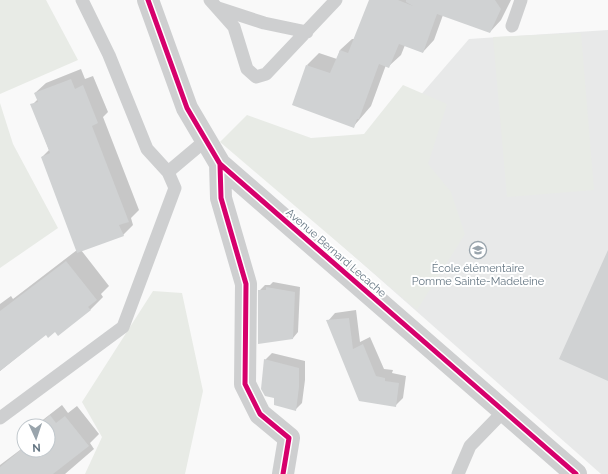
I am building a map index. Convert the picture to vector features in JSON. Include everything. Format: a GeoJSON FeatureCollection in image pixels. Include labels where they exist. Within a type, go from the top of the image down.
{"type":"FeatureCollection","features":[{"type":"Feature","properties":{"kind":"street","name":"Avenue Bernard Lecache"},"geometry":{"type":"LineString","coordinates":[[148,0],[187,108],[220,164],[576,474]]}},
{"type":"Feature","properties":{"kind":"street"},"geometry":{"type":"LineString","coordinates":[[220,164],[221,198],[246,284],[245,384],[260,414],[289,438],[283,474]]}},
{"type":"Feature","properties":{"kind":"lane"},"geometry":{"type":"LineString","coordinates":[[0,418],[123,327],[175,188],[168,172],[147,149],[110,55],[82,0]]}},
{"type":"Feature","properties":{"kind":"lane"},"geometry":{"type":"LineString","coordinates":[[213,4],[234,27],[247,70],[256,77],[266,74],[336,0]]}},
{"type":"Feature","properties":{"kind":"lane"},"geometry":{"type":"LineString","coordinates":[[512,26],[521,0]]}},
{"type":"Feature","properties":{"kind":"lane"},"geometry":{"type":"LineString","coordinates":[[213,4],[264,23],[307,32]]}},
{"type":"Feature","properties":{"kind":"lane"},"geometry":{"type":"LineString","coordinates":[[168,172],[206,140]]}},
{"type":"Feature","properties":{"kind":"lane"},"geometry":{"type":"LineString","coordinates":[[458,474],[470,446],[504,411]]}},
{"type":"Feature","properties":{"kind":"shaded area"},"geometry":{"type":"Polygon","coordinates":[[[0,0],[46,0],[78,60],[0,94],[0,0]]]}},
{"type":"Feature","properties":{"kind":"shaded area","name":"École élémentaire Pomme Sainte-Madeleine"},"geometry":{"type":"Polygon","coordinates":[[[608,30],[608,474],[601,474],[313,220],[469,39],[608,30]]]}},
{"type":"Feature","properties":{"kind":"shaded area"},"geometry":{"type":"Polygon","coordinates":[[[581,33],[594,190],[507,197],[493,37],[581,33]]]}},
{"type":"Feature","properties":{"kind":"shaded area"},"geometry":{"type":"Polygon","coordinates":[[[403,85],[447,104],[428,164],[451,192],[465,234],[417,310],[220,142],[247,115],[311,138],[364,134],[403,85]]]}},
{"type":"Feature","properties":{"kind":"shaded area"},"geometry":{"type":"Polygon","coordinates":[[[0,103],[13,144],[58,228],[0,268],[0,103]]]}},
{"type":"Feature","properties":{"kind":"shaded area"},"geometry":{"type":"Polygon","coordinates":[[[153,291],[182,293],[203,391],[185,474],[85,474],[102,437],[82,402],[153,291]]]}},
{"type":"Feature","properties":{"kind":"building"},"geometry":{"type":"Polygon","coordinates":[[[369,0],[398,0],[413,6],[406,2],[406,0],[495,0],[501,9],[490,33],[437,14],[423,53],[399,44],[389,68],[379,64],[359,119],[357,119],[354,128],[292,105],[306,65],[330,73],[340,50],[348,53],[369,0]]]}},
{"type":"Feature","properties":{"kind":"building"},"geometry":{"type":"Polygon","coordinates":[[[71,79],[75,89],[83,85],[98,123],[92,126],[129,222],[119,225],[124,236],[77,253],[41,157],[50,153],[30,104],[38,102],[34,93],[71,79]]]}},
{"type":"Feature","properties":{"kind":"building"},"geometry":{"type":"Polygon","coordinates":[[[608,250],[608,381],[559,359],[608,250]]]}},
{"type":"Feature","properties":{"kind":"building"},"geometry":{"type":"Polygon","coordinates":[[[66,261],[97,300],[88,307],[91,310],[58,336],[55,332],[48,338],[46,335],[0,371],[0,311],[66,261]]]}},
{"type":"Feature","properties":{"kind":"building"},"geometry":{"type":"Polygon","coordinates":[[[266,287],[295,292],[293,339],[258,344],[258,290],[266,290],[266,287]]]}},
{"type":"Feature","properties":{"kind":"building"},"geometry":{"type":"Polygon","coordinates":[[[349,318],[353,349],[363,344],[376,376],[385,378],[385,381],[399,383],[396,407],[359,401],[326,320],[349,318]]]}},
{"type":"Feature","properties":{"kind":"building"},"geometry":{"type":"Polygon","coordinates":[[[264,359],[299,368],[299,387],[296,411],[274,405],[274,398],[265,396],[261,389],[264,359]]]}},
{"type":"Feature","properties":{"kind":"building"},"geometry":{"type":"Polygon","coordinates":[[[65,416],[89,446],[53,474],[0,474],[0,467],[16,454],[16,458],[56,458],[56,423],[65,416]]]}},
{"type":"Feature","properties":{"kind":"cycle path"},"geometry":{"type":"LineString","coordinates":[[148,0],[187,108],[220,164],[576,474]]}},
{"type":"Feature","properties":{"kind":"cycle path"},"geometry":{"type":"LineString","coordinates":[[220,164],[221,198],[246,284],[245,384],[260,414],[289,438],[283,474]]}},
{"type":"Feature","properties":{"kind":"place","name":"École élémentaire Pomme Sainte-Madeleine"},"geometry":{"type":"Point","coordinates":[478,250]}}]}
